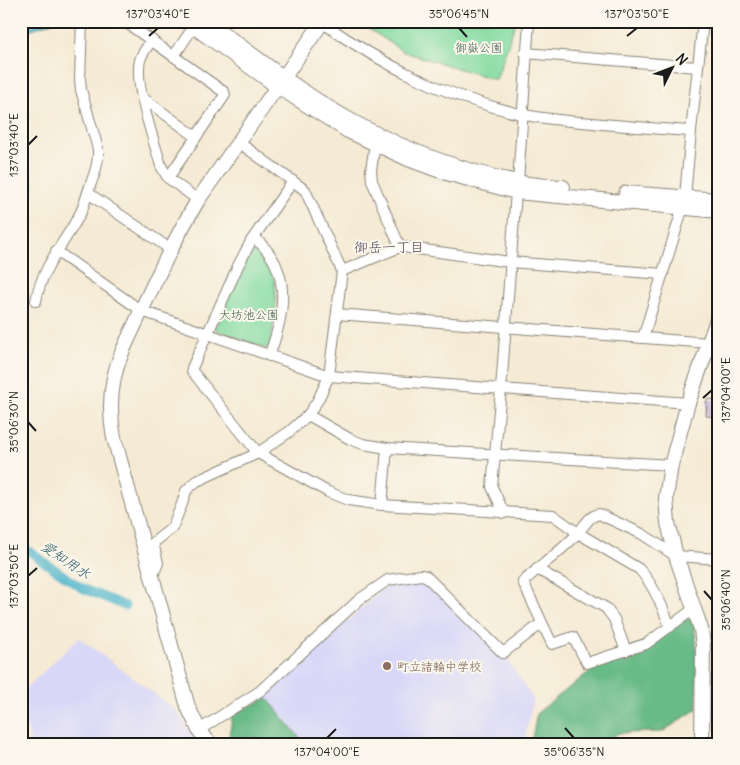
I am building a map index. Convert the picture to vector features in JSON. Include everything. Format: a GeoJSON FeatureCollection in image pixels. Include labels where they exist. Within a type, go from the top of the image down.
{"type":"FeatureCollection","features":[{"type":"Feature","properties":{"kind":"street"},"geometry":{"type":"LineString","coordinates":[[36,301],[39,284],[56,251],[81,211],[99,158],[81,90],[82,21]]}},
{"type":"Feature","properties":{"kind":"street"},"geometry":{"type":"LineString","coordinates":[[124,21],[224,92],[225,95],[195,136],[168,178]]}},
{"type":"Feature","properties":{"kind":"street"},"geometry":{"type":"LineString","coordinates":[[504,513],[492,487],[529,21]]}},
{"type":"Feature","properties":{"kind":"street"},"geometry":{"type":"LineString","coordinates":[[643,338],[684,202],[703,21]]}},
{"type":"Feature","properties":{"kind":"street"},"geometry":{"type":"LineString","coordinates":[[210,744],[199,730],[185,697],[114,438],[110,407],[111,386],[118,360],[170,249],[198,200],[322,22],[367,53],[413,78],[464,98],[521,114],[691,132]]}},
{"type":"Feature","properties":{"kind":"street"},"geometry":{"type":"LineString","coordinates":[[174,56],[195,23],[280,81],[324,116],[376,144],[408,159],[443,172],[517,187],[563,188],[684,202],[719,211]]}},
{"type":"Feature","properties":{"kind":"street"},"geometry":{"type":"LineString","coordinates":[[152,40],[143,53],[140,62],[140,84],[161,166],[168,178],[198,200]]}},
{"type":"Feature","properties":{"kind":"street"},"geometry":{"type":"LineString","coordinates":[[525,53],[697,68]]}},
{"type":"Feature","properties":{"kind":"street"},"geometry":{"type":"LineString","coordinates":[[280,81],[381,136],[454,165],[517,187]]}},
{"type":"Feature","properties":{"kind":"street"},"geometry":{"type":"LineString","coordinates":[[143,98],[195,136]]}},
{"type":"Feature","properties":{"kind":"street"},"geometry":{"type":"LineString","coordinates":[[153,575],[158,563],[153,543],[172,528],[186,491],[197,481],[258,453],[289,432],[308,415],[318,400],[329,376],[342,271],[305,190],[238,142]]}},
{"type":"Feature","properties":{"kind":"street"},"geometry":{"type":"LineString","coordinates":[[376,144],[370,170],[372,181],[400,247]]}},
{"type":"Feature","properties":{"kind":"street"},"geometry":{"type":"LineString","coordinates":[[294,181],[254,238],[238,266],[192,368],[192,371],[258,453],[321,489],[338,496],[382,505],[553,515],[578,533],[639,569],[647,577],[670,627]]}},
{"type":"Feature","properties":{"kind":"street"},"geometry":{"type":"LineString","coordinates":[[88,193],[170,249]]}},
{"type":"Feature","properties":{"kind":"street"},"geometry":{"type":"LineString","coordinates":[[684,202],[719,200]]}},
{"type":"Feature","properties":{"kind":"street"},"geometry":{"type":"LineString","coordinates":[[254,238],[265,247],[274,260],[281,280],[282,290],[276,337],[269,356]]}},
{"type":"Feature","properties":{"kind":"street"},"geometry":{"type":"LineString","coordinates":[[342,271],[400,247],[510,262],[663,274]]}},
{"type":"Feature","properties":{"kind":"street"},"geometry":{"type":"LineString","coordinates":[[56,251],[142,311],[329,376],[688,403]]}},
{"type":"Feature","properties":{"kind":"street"},"geometry":{"type":"LineString","coordinates":[[337,314],[709,343]]}},
{"type":"Feature","properties":{"kind":"street"},"geometry":{"type":"LineString","coordinates":[[702,744],[703,646],[701,628],[676,556],[668,523],[666,498],[672,465],[688,403],[719,314]]}},
{"type":"Feature","properties":{"kind":"street"},"geometry":{"type":"LineString","coordinates":[[308,415],[350,439],[363,444],[387,448],[672,465]]}},
{"type":"Feature","properties":{"kind":"street"},"geometry":{"type":"LineString","coordinates":[[382,505],[387,448]]}},
{"type":"Feature","properties":{"kind":"street"},"geometry":{"type":"LineString","coordinates":[[695,608],[646,644],[587,663],[573,637],[552,644],[523,582],[578,533],[589,519],[599,514],[642,534],[676,556],[719,559]]}},
{"type":"Feature","properties":{"kind":"street"},"geometry":{"type":"LineString","coordinates":[[537,569],[606,608],[614,619],[626,651]]}},
{"type":"Feature","properties":{"kind":"street"},"geometry":{"type":"LineString","coordinates":[[199,730],[260,691],[360,599],[393,578],[426,576],[502,653],[542,623]]}},
{"type":"Feature","properties":{"kind":"shaded area"},"geometry":{"type":"Polygon","coordinates":[[[424,579],[506,658],[533,699],[524,744],[305,744],[264,698],[390,582],[424,579]]]}},
{"type":"Feature","properties":{"kind":"shaded area"},"geometry":{"type":"Polygon","coordinates":[[[79,638],[175,709],[199,744],[31,744],[21,704],[21,693],[79,638]]]}},
{"type":"Feature","properties":{"kind":"green space","name":"御嶽公園"},"geometry":{"type":"Polygon","coordinates":[[[357,21],[516,21],[496,80],[404,52],[357,21]]]}},
{"type":"Feature","properties":{"kind":"green space","name":"大坊池公園"},"geometry":{"type":"Polygon","coordinates":[[[253,246],[263,257],[270,269],[276,292],[270,345],[266,349],[215,329],[227,299],[253,246]]]}},
{"type":"Feature","properties":{"kind":"green space"},"geometry":{"type":"Polygon","coordinates":[[[688,619],[693,620],[696,641],[697,709],[662,732],[619,733],[606,741],[607,744],[531,744],[537,713],[599,664],[688,619]]]}},
{"type":"Feature","properties":{"kind":"green space"},"geometry":{"type":"Polygon","coordinates":[[[267,698],[305,744],[229,744],[232,715],[267,698]]]}},
{"type":"Feature","properties":{"kind":"water"},"geometry":{"type":"Polygon","coordinates":[[[21,21],[55,21],[21,33],[21,21]]]}},
{"type":"Feature","properties":{"kind":"building"},"geometry":{"type":"Polygon","coordinates":[[[707,399],[719,400],[719,417],[706,416],[707,399]]]}},
{"type":"Feature","properties":{"kind":"waterway"},"geometry":{"type":"LineString","coordinates":[[21,145],[25,158]]}},
{"type":"Feature","properties":{"kind":"waterway"},"geometry":{"type":"LineString","coordinates":[[21,215],[33,187],[29,170]]}},
{"type":"Feature","properties":{"kind":"waterway","name":"愛知用水"},"geometry":{"type":"LineString","coordinates":[[21,546],[82,588],[125,606]]}},
{"type":"Feature","properties":{"kind":"place","name":"町立諸輪中学校"},"geometry":{"type":"Point","coordinates":[387,666]}},
{"type":"Feature","properties":{"kind":"district","name":"御岳一丁目"},"geometry":{"type":"Point","coordinates":[389,247]}}]}
